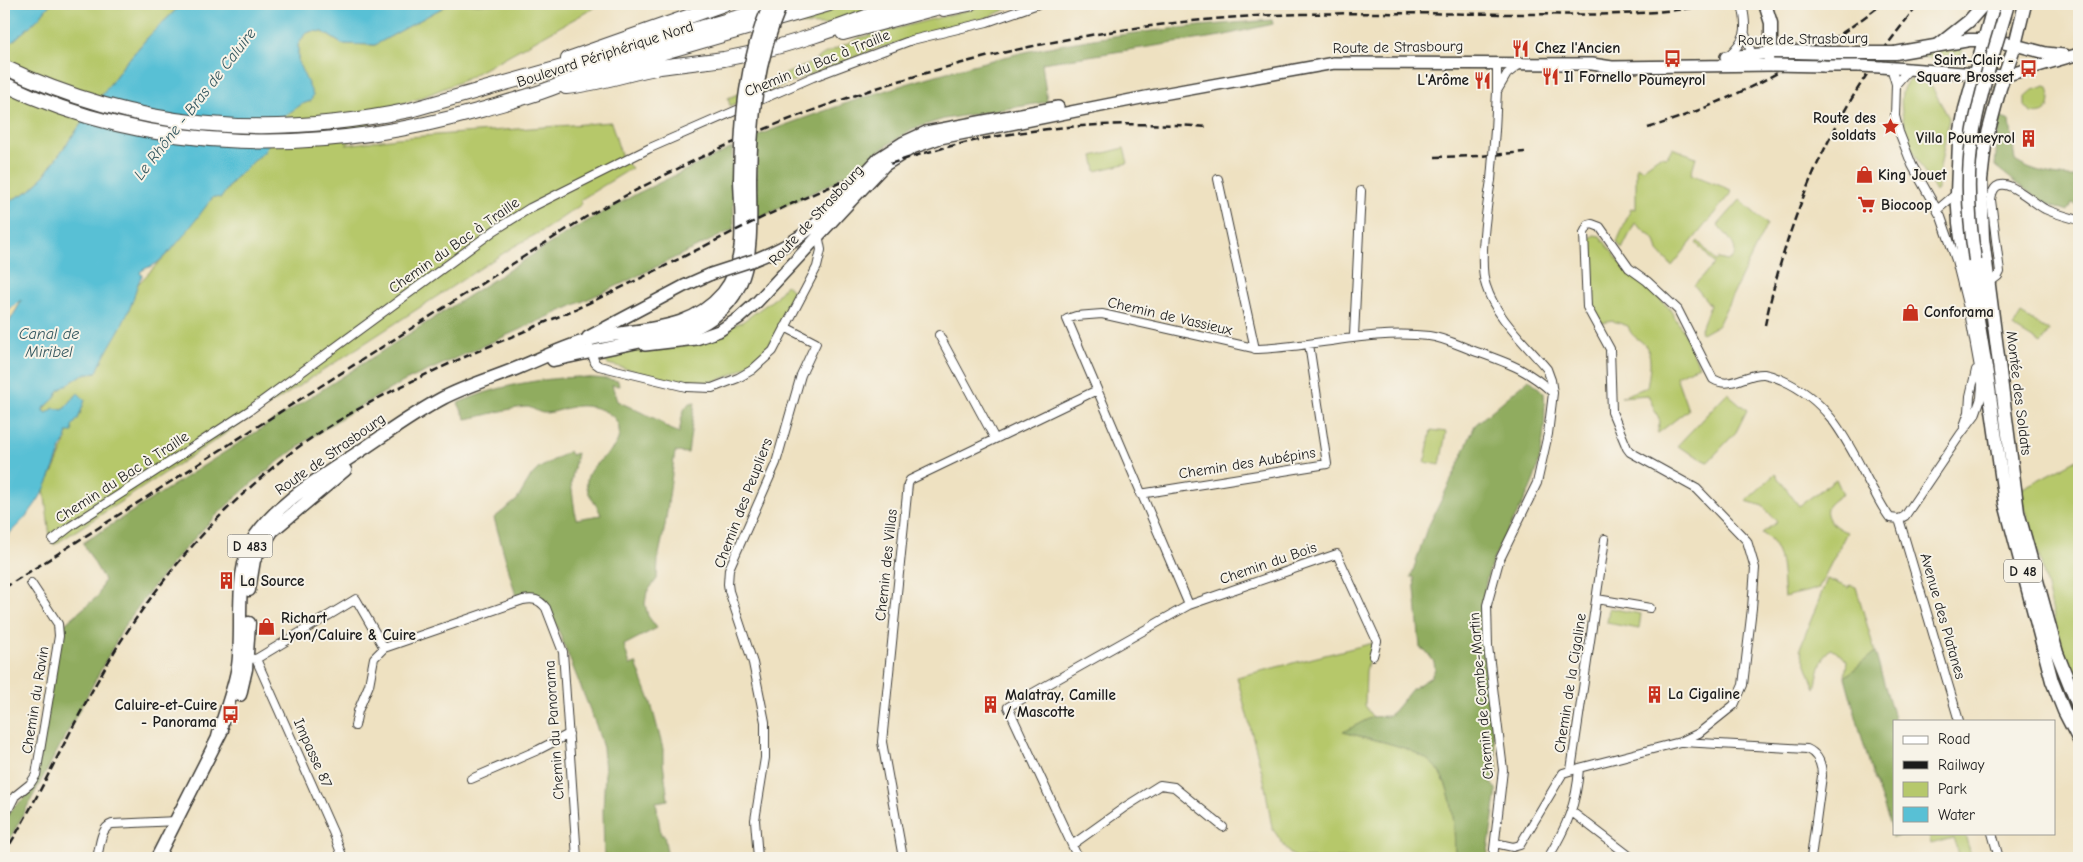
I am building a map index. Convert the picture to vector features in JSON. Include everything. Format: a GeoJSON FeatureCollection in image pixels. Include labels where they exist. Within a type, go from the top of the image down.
{"type":"FeatureCollection","features":[{"type":"Feature","properties":{"kind":"highway"},"geometry":{"type":"LineString","coordinates":[[550,69],[576,55],[724,4]]}},
{"type":"Feature","properties":{"kind":"highway","name":"Boulevard Périphérique Nord"},"geometry":{"type":"LineString","coordinates":[[4,67],[56,89],[108,106],[185,122],[269,127],[314,125],[386,115],[434,104],[550,69],[578,64],[786,4]]}},
{"type":"Feature","properties":{"kind":"highway","name":"Boulevard Périphérique Nord"},"geometry":{"type":"LineString","coordinates":[[4,84],[45,102],[105,122],[183,137],[272,143],[316,141],[391,132],[443,121],[553,88],[578,77],[828,4]]}},
{"type":"Feature","properties":{"kind":"highway"},"geometry":{"type":"LineString","coordinates":[[553,88],[581,86],[658,68],[724,59],[775,47],[900,11],[951,4]]}},
{"type":"Feature","properties":{"kind":"highway"},"geometry":{"type":"LineString","coordinates":[[900,11],[969,4]]}},
{"type":"Feature","properties":{"kind":"main road"},"geometry":{"type":"LineString","coordinates":[[559,350],[596,338],[617,340],[685,332],[704,323],[726,306],[741,283],[749,256],[742,122],[746,85],[755,44],[770,4]]}},
{"type":"Feature","properties":{"kind":"main road"},"geometry":{"type":"LineString","coordinates":[[745,179],[755,92],[764,50],[781,4]]}},
{"type":"Feature","properties":{"kind":"main road"},"geometry":{"type":"LineString","coordinates":[[1934,47],[1969,21],[1984,4]]}},
{"type":"Feature","properties":{"kind":"main road"},"geometry":{"type":"LineString","coordinates":[[1987,374],[1957,193],[1959,141],[1966,105],[1994,4]]}},
{"type":"Feature","properties":{"kind":"main road"},"geometry":{"type":"LineString","coordinates":[[2003,387],[1969,260],[1968,179],[1978,107],[2008,4]]}},
{"type":"Feature","properties":{"kind":"main road","name":"Montée des Soldats"},"geometry":{"type":"LineString","coordinates":[[2025,4],[2015,45],[1984,145],[1981,180],[1982,219],[1987,277],[2020,519],[2057,653],[2079,708]]}},
{"type":"Feature","properties":{"kind":"main road"},"geometry":{"type":"LineString","coordinates":[[1766,8],[1770,23],[1772,59]]}},
{"type":"Feature","properties":{"kind":"main road","name":"Route de Strasbourg"},"geometry":{"type":"LineString","coordinates":[[519,368],[590,351],[617,340],[684,341],[723,328],[739,318],[757,302],[816,232],[882,162],[911,138],[938,130],[1106,99],[1146,97],[1334,62],[1592,64],[1612,67],[1761,65],[1772,59],[1795,52],[1894,53],[1984,39],[2015,45]]}},
{"type":"Feature","properties":{"kind":"main road"},"geometry":{"type":"LineString","coordinates":[[2015,45],[2046,53],[2075,55]]}},
{"type":"Feature","properties":{"kind":"main road","name":"Route de Strasbourg"},"geometry":{"type":"LineString","coordinates":[[1592,64],[1606,60],[1726,57],[1752,54],[1772,59],[1823,66],[1910,68],[2004,76]]}},
{"type":"Feature","properties":{"kind":"main road"},"geometry":{"type":"LineString","coordinates":[[2004,76],[2075,55]]}},
{"type":"Feature","properties":{"kind":"main road"},"geometry":{"type":"LineString","coordinates":[[1966,105],[1973,102],[1985,104],[1993,112]]}},
{"type":"Feature","properties":{"kind":"main road","name":"Route de Strasbourg"},"geometry":{"type":"LineString","coordinates":[[156,858],[169,832],[177,821],[218,737],[226,726],[238,699],[247,658],[250,579],[254,560],[263,543],[278,525],[401,424],[452,394],[559,350],[711,274],[754,260],[796,239],[816,232]]}},
{"type":"Feature","properties":{"kind":"main road"},"geometry":{"type":"LineString","coordinates":[[1985,318],[1987,374]]}},
{"type":"Feature","properties":{"kind":"main road","name":"Montée des Soldats"},"geometry":{"type":"LineString","coordinates":[[1987,374],[1997,456],[2007,515],[2052,681],[2064,711],[2079,740]]}},
{"type":"Feature","properties":{"kind":"street","name":"Chemin du Bac à Traille"},"geometry":{"type":"LineString","coordinates":[[53,540],[71,526],[250,410],[495,230],[530,208],[650,148],[813,77],[912,40],[987,22],[1025,6],[1038,4]]}},
{"type":"Feature","properties":{"kind":"street"},"geometry":{"type":"LineString","coordinates":[[1742,4],[1746,34],[1752,54],[1754,60],[1761,65]]}},
{"type":"Feature","properties":{"kind":"street"},"geometry":{"type":"LineString","coordinates":[[1726,57],[1736,49],[1746,34]]}},
{"type":"Feature","properties":{"kind":"street"},"geometry":{"type":"LineString","coordinates":[[1497,63],[1495,130],[1482,273],[1486,287],[1501,314],[1547,369],[1552,380],[1553,393]]}},
{"type":"Feature","properties":{"kind":"street"},"geometry":{"type":"LineString","coordinates":[[1497,91],[1507,74],[1520,63]]}},
{"type":"Feature","properties":{"kind":"street"},"geometry":{"type":"LineString","coordinates":[[1886,67],[1896,84]]}},
{"type":"Feature","properties":{"kind":"street"},"geometry":{"type":"LineString","coordinates":[[1548,858],[1572,812],[1576,797],[1575,769],[1680,742],[1698,733],[1734,705],[1742,688],[1752,608],[1755,565],[1747,540],[1698,490],[1630,452],[1627,448],[1612,412],[1610,349],[1587,307],[1584,233],[1588,225],[1592,224],[1600,227],[1630,268],[1647,280],[1678,310],[1713,379],[1720,383],[1728,384],[1755,375],[1774,376],[1800,390],[1824,408],[1842,432],[1888,516],[1892,519],[1906,516],[1975,415],[1981,398],[1982,384],[1960,273],[1947,232],[1912,165],[1898,132],[1894,98],[1896,84],[1910,68]]}},
{"type":"Feature","properties":{"kind":"street"},"geometry":{"type":"LineString","coordinates":[[1218,179],[1255,349]]}},
{"type":"Feature","properties":{"kind":"street"},"geometry":{"type":"LineString","coordinates":[[1987,277],[1994,278],[2000,272],[1991,200],[1992,192],[1995,188],[2001,185],[2012,187],[2046,210],[2079,220]]}},
{"type":"Feature","properties":{"kind":"street"},"geometry":{"type":"LineString","coordinates":[[1354,336],[1361,191]]}},
{"type":"Feature","properties":{"kind":"street"},"geometry":{"type":"LineString","coordinates":[[1937,210],[1957,193]]}},
{"type":"Feature","properties":{"kind":"street"},"geometry":{"type":"LineString","coordinates":[[590,351],[595,364],[599,366],[673,385],[712,388],[738,378],[763,361],[773,351],[817,267],[821,250],[816,232]]}},
{"type":"Feature","properties":{"kind":"street","name":"Chemin de Vassieux"},"geometry":{"type":"LineString","coordinates":[[1189,605],[1140,494],[1067,319],[1076,316],[1102,314],[1255,349],[1309,344],[1354,336],[1405,335],[1434,337],[1520,368],[1538,379],[1553,393]]}},
{"type":"Feature","properties":{"kind":"street","name":"Chemin des Peupliers"},"geometry":{"type":"LineString","coordinates":[[758,858],[756,820],[764,758],[765,722],[753,662],[728,584],[729,569],[776,463],[801,375],[816,343],[785,326]]}},
{"type":"Feature","properties":{"kind":"street"},"geometry":{"type":"LineString","coordinates":[[939,335],[995,439]]}},
{"type":"Feature","properties":{"kind":"street","name":"Chemin des Aubépins"},"geometry":{"type":"LineString","coordinates":[[1140,494],[1327,464],[1309,344]]}},
{"type":"Feature","properties":{"kind":"street","name":"Chemin des Villas"},"geometry":{"type":"LineString","coordinates":[[903,858],[882,742],[908,484],[910,480],[1097,390]]}},
{"type":"Feature","properties":{"kind":"street","name":"Chemin de Combe-Martin"},"geometry":{"type":"LineString","coordinates":[[1493,858],[1503,770],[1488,646],[1486,605],[1499,561],[1537,483],[1548,434],[1553,393]]}},
{"type":"Feature","properties":{"kind":"street","name":"Avenue des Platanes"},"geometry":{"type":"LineString","coordinates":[[1900,518],[1959,720]]}},
{"type":"Feature","properties":{"kind":"street","name":"Chemin de la Cigaline"},"geometry":{"type":"LineString","coordinates":[[1495,843],[1513,847],[1520,845],[1563,773],[1575,769],[1605,539]]}},
{"type":"Feature","properties":{"kind":"street","name":"Chemin du Bois"},"geometry":{"type":"LineString","coordinates":[[1189,605],[1337,554],[1377,641],[1373,656]]}},
{"type":"Feature","properties":{"kind":"street","name":"Chemin du Ravin"},"geometry":{"type":"LineString","coordinates":[[4,818],[15,796],[30,784],[36,775],[59,636],[58,624],[31,584]]}},
{"type":"Feature","properties":{"kind":"street"},"geometry":{"type":"LineString","coordinates":[[247,658],[356,598],[384,648],[374,658],[370,686],[361,704],[355,726]]}},
{"type":"Feature","properties":{"kind":"street","name":"Chemin de la Cigaline"},"geometry":{"type":"LineString","coordinates":[[1597,599],[1650,608]]}},
{"type":"Feature","properties":{"kind":"street","name":"Chemin du Panorama"},"geometry":{"type":"LineString","coordinates":[[384,648],[523,600],[537,600],[546,608],[563,652],[577,858]]}},
{"type":"Feature","properties":{"kind":"street"},"geometry":{"type":"LineString","coordinates":[[1078,858],[1008,707],[1189,605]]}},
{"type":"Feature","properties":{"kind":"street","name":"Impasse 87"},"geometry":{"type":"LineString","coordinates":[[247,658],[333,832],[343,858]]}},
{"type":"Feature","properties":{"kind":"street"},"geometry":{"type":"LineString","coordinates":[[471,778],[503,766],[569,734]]}},
{"type":"Feature","properties":{"kind":"street"},"geometry":{"type":"LineString","coordinates":[[1680,742],[1807,749],[1812,751],[1820,762],[1822,776],[1811,858]]}},
{"type":"Feature","properties":{"kind":"street"},"geometry":{"type":"LineString","coordinates":[[1072,845],[1125,807],[1160,785],[1174,787],[1223,827]]}},
{"type":"Feature","properties":{"kind":"street"},"geometry":{"type":"LineString","coordinates":[[1572,812],[1632,858]]}},
{"type":"Feature","properties":{"kind":"street"},"geometry":{"type":"LineString","coordinates":[[98,858],[103,832],[108,825],[177,821]]}},
{"type":"Feature","properties":{"kind":"street"},"geometry":{"type":"LineString","coordinates":[[1992,834],[1999,858]]}},
{"type":"Feature","properties":{"kind":"green space"},"geometry":{"type":"Polygon","coordinates":[[[50,4],[182,4],[149,36],[123,66],[40,181],[29,191],[4,204],[4,49],[39,18],[50,4]]]}},
{"type":"Feature","properties":{"kind":"green space"},"geometry":{"type":"Polygon","coordinates":[[[449,4],[601,4],[464,80],[418,99],[388,108],[346,145],[397,138],[611,122],[622,158],[632,168],[580,200],[582,204],[544,230],[513,247],[54,545],[50,537],[44,489],[67,439],[66,432],[78,419],[85,400],[78,393],[63,410],[54,408],[47,413],[43,411],[59,390],[82,375],[97,371],[104,354],[131,305],[137,285],[172,249],[213,197],[226,191],[234,179],[264,152],[283,117],[302,104],[311,101],[298,62],[298,45],[305,34],[312,31],[323,32],[342,44],[375,45],[449,4]]]}},
{"type":"Feature","properties":{"kind":"green space"},"geometry":{"type":"Polygon","coordinates":[[[849,4],[886,4],[825,25],[779,24],[849,4]]]}},
{"type":"Feature","properties":{"kind":"green space"},"geometry":{"type":"Polygon","coordinates":[[[992,4],[1018,4],[984,19],[872,50],[730,106],[728,98],[809,64],[824,54],[859,38],[992,4]]]}},
{"type":"Feature","properties":{"kind":"green space"},"geometry":{"type":"Polygon","coordinates":[[[1272,20],[1273,24],[1221,36],[1042,63],[1047,102],[944,119],[912,129],[874,154],[856,171],[838,177],[839,180],[757,219],[756,136],[896,87],[1003,57],[1068,43],[1154,31],[1272,20]]]}},
{"type":"Feature","properties":{"kind":"green space"},"geometry":{"type":"Polygon","coordinates":[[[1964,46],[1959,61],[1911,56],[1964,46]]]}},
{"type":"Feature","properties":{"kind":"green space"},"geometry":{"type":"Polygon","coordinates":[[[1910,80],[1929,82],[1949,118],[1938,179],[1938,190],[1936,192],[1913,153],[1904,121],[1901,101],[1902,92],[1910,80]]]}},
{"type":"Feature","properties":{"kind":"green space"},"geometry":{"type":"Polygon","coordinates":[[[2045,86],[2048,87],[2050,98],[2048,107],[2043,113],[2031,113],[2025,106],[2025,97],[2033,90],[2045,86]]]}},
{"type":"Feature","properties":{"kind":"green space"},"geometry":{"type":"Polygon","coordinates":[[[1999,117],[2010,121],[2015,161],[2046,173],[2079,177],[2079,205],[2072,203],[2068,211],[2057,208],[2029,192],[1995,166],[1999,117]]]}},
{"type":"Feature","properties":{"kind":"green space"},"geometry":{"type":"Polygon","coordinates":[[[732,148],[734,229],[619,285],[405,381],[322,430],[250,485],[216,516],[154,585],[125,625],[4,850],[4,828],[7,815],[28,794],[35,783],[60,628],[98,596],[104,580],[83,543],[568,232],[638,193],[732,148]]]}},
{"type":"Feature","properties":{"kind":"green space"},"geometry":{"type":"Polygon","coordinates":[[[1124,148],[1128,163],[1096,171],[1093,156],[1124,148]]]}},
{"type":"Feature","properties":{"kind":"green space"},"geometry":{"type":"Polygon","coordinates":[[[1672,148],[1696,157],[1691,174],[1731,190],[1730,194],[1672,266],[1658,251],[1655,240],[1635,223],[1622,249],[1617,242],[1631,208],[1636,209],[1636,166],[1642,169],[1660,156],[1667,157],[1672,148]]]}},
{"type":"Feature","properties":{"kind":"green space"},"geometry":{"type":"Polygon","coordinates":[[[1740,200],[1767,224],[1718,325],[1702,334],[1700,331],[1710,305],[1694,285],[1715,264],[1696,243],[1698,241],[1716,261],[1719,259],[1727,261],[1732,258],[1735,253],[1733,244],[1718,225],[1740,200]]]}},
{"type":"Feature","properties":{"kind":"green space"},"geometry":{"type":"Polygon","coordinates":[[[1594,235],[1600,236],[1628,273],[1643,283],[1669,308],[1685,334],[1699,366],[1676,376],[1688,410],[1657,434],[1660,422],[1648,395],[1621,397],[1647,387],[1650,359],[1647,348],[1633,335],[1628,326],[1613,321],[1602,323],[1592,307],[1590,238],[1594,235]]]}},
{"type":"Feature","properties":{"kind":"green space"},"geometry":{"type":"Polygon","coordinates":[[[786,285],[796,293],[776,335],[751,363],[731,375],[697,384],[676,382],[608,364],[604,360],[608,353],[669,347],[742,322],[774,299],[786,285]]]}},
{"type":"Feature","properties":{"kind":"green space"},"geometry":{"type":"Polygon","coordinates":[[[2021,314],[2049,331],[2041,344],[2013,327],[2021,314]]]}},
{"type":"Feature","properties":{"kind":"green space"},"geometry":{"type":"Polygon","coordinates":[[[578,377],[618,381],[619,386],[612,385],[617,401],[660,421],[666,427],[679,433],[685,409],[690,403],[695,402],[688,453],[675,452],[665,526],[658,559],[657,579],[647,592],[645,604],[648,616],[657,628],[624,645],[630,665],[636,663],[651,703],[663,749],[668,800],[656,802],[661,835],[664,835],[668,858],[604,858],[603,811],[605,771],[603,748],[596,725],[547,602],[532,594],[516,596],[494,518],[517,500],[532,475],[538,469],[569,451],[571,455],[577,453],[571,483],[576,519],[601,515],[588,491],[587,479],[595,466],[617,443],[619,427],[612,416],[592,407],[578,406],[544,413],[529,407],[504,410],[466,419],[458,403],[487,392],[517,384],[578,377]]]}},
{"type":"Feature","properties":{"kind":"green space"},"geometry":{"type":"Polygon","coordinates":[[[1529,379],[1544,393],[1544,429],[1538,467],[1525,500],[1491,566],[1484,591],[1482,630],[1484,657],[1498,773],[1490,782],[1497,790],[1487,858],[1455,858],[1451,800],[1441,774],[1432,763],[1412,751],[1343,732],[1372,717],[1388,716],[1412,689],[1431,677],[1435,669],[1434,662],[1426,651],[1420,648],[1414,577],[1411,577],[1426,531],[1456,470],[1475,425],[1529,379]]]}},
{"type":"Feature","properties":{"kind":"green space"},"geometry":{"type":"Polygon","coordinates":[[[1727,393],[1747,410],[1736,432],[1708,462],[1677,446],[1727,393]]]}},
{"type":"Feature","properties":{"kind":"green space"},"geometry":{"type":"Polygon","coordinates":[[[1431,430],[1446,432],[1440,465],[1425,462],[1431,430]]]}},
{"type":"Feature","properties":{"kind":"green space"},"geometry":{"type":"Polygon","coordinates":[[[2079,458],[2079,691],[2062,649],[2041,563],[2019,490],[2079,458]]]}},
{"type":"Feature","properties":{"kind":"green space"},"geometry":{"type":"Polygon","coordinates":[[[1775,474],[1799,506],[1836,479],[1843,494],[1830,504],[1827,512],[1833,523],[1847,532],[1818,589],[1784,597],[1782,570],[1778,554],[1775,546],[1762,533],[1777,522],[1763,506],[1746,501],[1775,474]]]}},
{"type":"Feature","properties":{"kind":"green space"},"geometry":{"type":"Polygon","coordinates":[[[1827,579],[1849,588],[1850,585],[1856,587],[1875,652],[1845,677],[1847,661],[1835,650],[1830,649],[1822,662],[1815,689],[1800,648],[1827,579]]]}},
{"type":"Feature","properties":{"kind":"green space"},"geometry":{"type":"Polygon","coordinates":[[[1609,608],[1641,614],[1639,629],[1607,623],[1609,608]]]}},
{"type":"Feature","properties":{"kind":"green space"},"geometry":{"type":"Polygon","coordinates":[[[1373,643],[1366,671],[1365,705],[1372,717],[1344,732],[1382,741],[1418,754],[1430,762],[1440,773],[1446,786],[1453,814],[1455,858],[1298,858],[1290,854],[1272,828],[1264,780],[1237,677],[1373,643]]]}},
{"type":"Feature","properties":{"kind":"green space"},"geometry":{"type":"Polygon","coordinates":[[[1875,652],[1895,720],[1893,720],[1893,834],[1906,834],[1892,838],[1892,829],[1872,774],[1845,677],[1875,652]]]}},
{"type":"Feature","properties":{"kind":"green space"},"geometry":{"type":"Polygon","coordinates":[[[1928,834],[1968,834],[1965,835],[1972,858],[1960,858],[1953,838],[1931,844],[1928,834]]]}},
{"type":"Feature","properties":{"kind":"sand"},"geometry":{"type":"Polygon","coordinates":[[[23,299],[4,331],[4,313],[23,299]]]}},
{"type":"Feature","properties":{"kind":"water"},"geometry":{"type":"Polygon","coordinates":[[[4,4],[50,4],[39,18],[4,49],[4,4]]]}},
{"type":"Feature","properties":{"kind":"water"},"geometry":{"type":"Polygon","coordinates":[[[182,4],[384,4],[383,10],[407,4],[449,4],[375,45],[342,44],[323,32],[312,31],[305,34],[298,45],[298,62],[313,95],[311,101],[302,104],[283,117],[264,152],[234,179],[221,198],[213,197],[187,232],[165,256],[140,272],[142,276],[128,313],[97,372],[82,375],[59,390],[54,399],[43,409],[47,413],[54,408],[63,410],[78,393],[85,400],[78,419],[72,426],[73,432],[66,432],[66,438],[43,493],[30,512],[4,541],[4,331],[22,300],[4,313],[4,204],[29,191],[40,181],[123,66],[149,36],[182,4]]]}},
{"type":"Feature","properties":{"kind":"railway"},"geometry":{"type":"LineString","coordinates":[[4,588],[586,217],[697,159],[765,129],[830,104],[896,82],[1030,47],[1167,24],[1237,17],[1306,14],[1622,14],[1669,11],[1715,4]]}},
{"type":"Feature","properties":{"kind":"railway"},"geometry":{"type":"LineString","coordinates":[[1648,128],[1710,105],[1770,77],[1827,43],[1882,4]]}},
{"type":"Feature","properties":{"kind":"railway"},"geometry":{"type":"LineString","coordinates":[[1765,325],[1789,237],[1804,195],[1822,155],[1842,116],[1865,78],[1890,40],[1919,4]]}},
{"type":"Feature","properties":{"kind":"railway"},"geometry":{"type":"LineString","coordinates":[[4,854],[119,644],[156,591],[196,541],[226,510],[284,458],[326,428],[396,389],[580,307],[796,202],[870,171],[911,157],[953,146],[1037,130],[1122,124],[1208,127]]}},
{"type":"Feature","properties":{"kind":"railway"},"geometry":{"type":"LineString","coordinates":[[1435,157],[1525,152]]}},
{"type":"Feature","properties":{"kind":"place","name":"Chez l'Ancien"},"geometry":{"type":"Point","coordinates":[1521,48]}},
{"type":"Feature","properties":{"kind":"place","name":"Poumeyrol"},"geometry":{"type":"Point","coordinates":[1672,59]}},
{"type":"Feature","properties":{"kind":"place","name":"Saint-Clair - Square Brosset"},"geometry":{"type":"Point","coordinates":[2028,69]}},
{"type":"Feature","properties":{"kind":"place","name":"Il Fornello"},"geometry":{"type":"Point","coordinates":[1550,77]}},
{"type":"Feature","properties":{"kind":"place","name":"L'Arôme"},"geometry":{"type":"Point","coordinates":[1483,80]}},
{"type":"Feature","properties":{"kind":"place","name":"Route des soldats"},"geometry":{"type":"Point","coordinates":[1890,127]}},
{"type":"Feature","properties":{"kind":"place","name":"Villa Poumeyrol"},"geometry":{"type":"Point","coordinates":[2029,138]}},
{"type":"Feature","properties":{"kind":"place","name":"King Jouet"},"geometry":{"type":"Point","coordinates":[1864,175]}},
{"type":"Feature","properties":{"kind":"place","name":"Biocoop"},"geometry":{"type":"Point","coordinates":[1867,205]}},
{"type":"Feature","properties":{"kind":"place","name":"Conforama"},"geometry":{"type":"Point","coordinates":[1910,312]}},
{"type":"Feature","properties":{"kind":"place","name":"La Source"},"geometry":{"type":"Point","coordinates":[226,581]}},
{"type":"Feature","properties":{"kind":"place","name":"Richart Lyon/Caluire & Cuire"},"geometry":{"type":"Point","coordinates":[267,627]}},
{"type":"Feature","properties":{"kind":"place","name":"La Cigaline"},"geometry":{"type":"Point","coordinates":[1654,694]}},
{"type":"Feature","properties":{"kind":"place","name":"Malatray, Camille / Mascotte"},"geometry":{"type":"Point","coordinates":[991,704]}},
{"type":"Feature","properties":{"kind":"place","name":"Caluire-et-Cuire - Panorama"},"geometry":{"type":"Point","coordinates":[231,714]}},
{"type":"Feature","properties":{"kind":"water label","name":"Le Rhône - Bras de Caluire"},"geometry":{"type":"Point","coordinates":[195,104]}},
{"type":"Feature","properties":{"kind":"water label","name":"Canal de Miribel"},"geometry":{"type":"Point","coordinates":[49,343]}}]}
